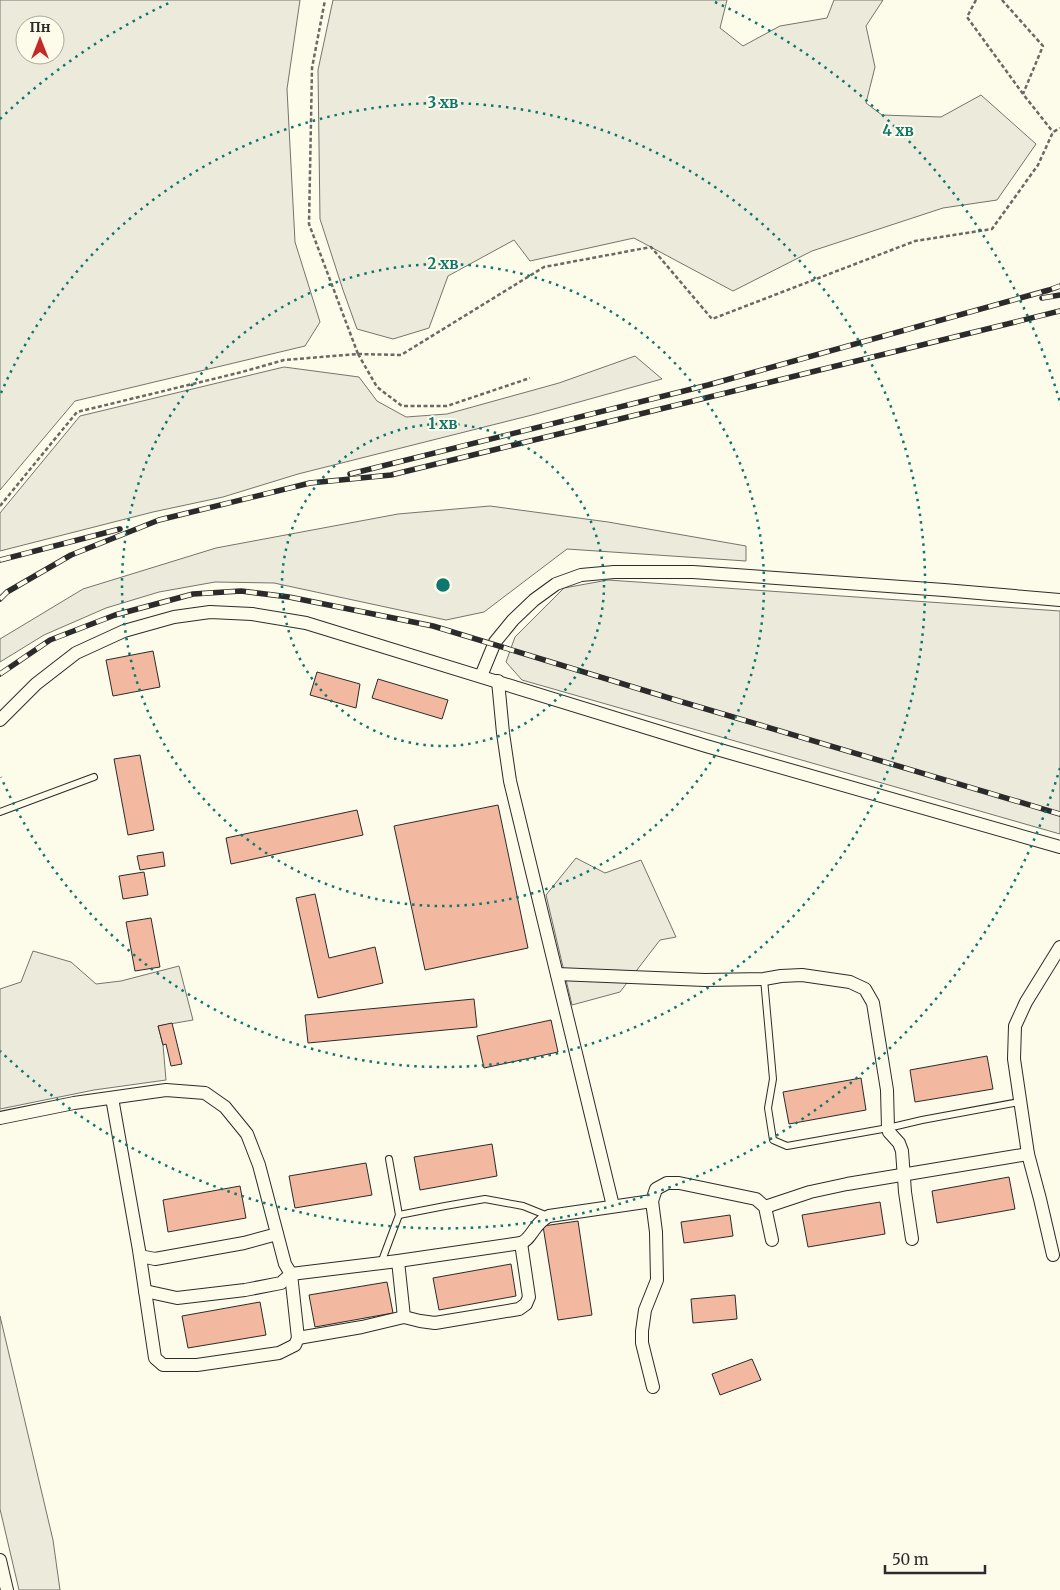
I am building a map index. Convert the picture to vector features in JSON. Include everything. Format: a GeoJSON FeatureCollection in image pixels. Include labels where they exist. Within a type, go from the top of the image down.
{"type":"FeatureCollection","features":[{"type":"Feature","properties":{"kind":"street"},"geometry":{"type":"LineString","coordinates":[[481,676],[495,642],[513,620],[534,600],[556,584],[582,575],[614,572],[693,572],[1060,600]]}},
{"type":"Feature","properties":{"kind":"street"},"geometry":{"type":"LineString","coordinates":[[0,720],[36,684],[76,653],[124,631],[174,617],[210,612],[252,614],[306,623],[706,746],[1060,847]]}},
{"type":"Feature","properties":{"kind":"street"},"geometry":{"type":"LineString","coordinates":[[498,681],[510,781],[613,1206]]}},
{"type":"Feature","properties":{"kind":"street"},"geometry":{"type":"LineString","coordinates":[[1053,1255],[1028,1154],[1014,1059],[1015,1026],[1026,1002],[1060,947]]}},
{"type":"Feature","properties":{"kind":"street"},"geometry":{"type":"LineString","coordinates":[[557,974],[705,980],[764,979],[802,975],[850,982],[865,989],[874,1003],[887,1090],[888,1128],[889,1132],[899,1143],[902,1151],[903,1176],[912,1239]]}},
{"type":"Feature","properties":{"kind":"street"},"geometry":{"type":"LineString","coordinates":[[0,1118],[74,1103],[166,1090],[205,1093],[224,1107],[247,1134],[259,1165],[285,1264],[291,1274],[298,1338],[295,1345],[279,1353],[197,1365],[163,1364],[155,1358],[140,1256],[112,1098]]}},
{"type":"Feature","properties":{"kind":"street"},"geometry":{"type":"LineString","coordinates":[[765,1207],[810,1192],[847,1184],[1028,1154]]}},
{"type":"Feature","properties":{"kind":"street"},"geometry":{"type":"LineString","coordinates":[[653,1387],[642,1343],[642,1331],[645,1310],[657,1280],[656,1232],[652,1201],[656,1189],[667,1183],[679,1183],[756,1199],[765,1207],[772,1240]]}},
{"type":"Feature","properties":{"kind":"street"},"geometry":{"type":"LineString","coordinates":[[145,1291],[177,1298],[245,1290],[281,1283],[291,1274],[521,1243],[527,1241],[536,1225],[549,1216],[652,1201]]}},
{"type":"Feature","properties":{"kind":"street"},"geometry":{"type":"LineString","coordinates":[[140,1256],[155,1258],[244,1243],[278,1234]]}},
{"type":"Feature","properties":{"kind":"street"},"geometry":{"type":"LineString","coordinates":[[298,1338],[362,1327],[404,1316],[435,1323],[519,1309],[526,1304],[529,1297],[521,1243]]}},
{"type":"Feature","properties":{"kind":"street"},"geometry":{"type":"LineString","coordinates":[[398,1261],[404,1316]]}},
{"type":"Feature","properties":{"kind":"street"},"geometry":{"type":"LineString","coordinates":[[0,1560],[6,1590]]}},
{"type":"Feature","properties":{"kind":"lane"},"geometry":{"type":"LineString","coordinates":[[0,812],[94,777]]}},
{"type":"Feature","properties":{"kind":"lane"},"geometry":{"type":"LineString","coordinates":[[764,979],[773,1079],[768,1108],[773,1140],[787,1146],[1019,1102]]}},
{"type":"Feature","properties":{"kind":"lane"},"geometry":{"type":"LineString","coordinates":[[381,1263],[399,1215],[389,1159]]}},
{"type":"Feature","properties":{"kind":"lane"},"geometry":{"type":"LineString","coordinates":[[399,1215],[485,1199],[523,1206],[549,1216]]}},
{"type":"Feature","properties":{"kind":"path"},"geometry":{"type":"LineString","coordinates":[[325,0],[312,68],[309,224],[358,354],[377,387],[402,406],[447,406],[530,378]]}},
{"type":"Feature","properties":{"kind":"path"},"geometry":{"type":"LineString","coordinates":[[976,0],[967,18],[1053,132]]}},
{"type":"Feature","properties":{"kind":"path"},"geometry":{"type":"LineString","coordinates":[[1002,0],[1043,46],[1023,94]]}},
{"type":"Feature","properties":{"kind":"path"},"geometry":{"type":"LineString","coordinates":[[0,506],[77,412],[284,360],[358,354],[401,355],[544,267],[651,247],[712,319],[915,241],[992,229],[1038,165],[1053,132],[1060,128]]}},
{"type":"Feature","properties":{"kind":"shaded area"},"geometry":{"type":"Polygon","coordinates":[[[0,0],[300,0],[287,89],[295,242],[320,322],[305,346],[75,401],[0,490],[0,0]]]}},
{"type":"Feature","properties":{"kind":"shaded area"},"geometry":{"type":"Polygon","coordinates":[[[333,0],[727,0],[720,28],[743,46],[780,26],[827,18],[834,0],[883,0],[866,26],[875,67],[866,103],[882,115],[941,117],[981,95],[1036,144],[997,200],[943,208],[812,251],[733,291],[634,238],[530,261],[514,240],[448,276],[429,328],[393,339],[357,329],[320,219],[318,70],[333,0]]]}},
{"type":"Feature","properties":{"kind":"shaded area"},"geometry":{"type":"Polygon","coordinates":[[[635,356],[662,379],[532,415],[298,474],[223,497],[153,512],[0,551],[0,513],[80,416],[284,367],[359,377],[377,401],[406,417],[447,414],[559,383],[635,356]]]}},
{"type":"Feature","properties":{"kind":"shaded area"},"geometry":{"type":"Polygon","coordinates":[[[490,506],[608,522],[746,546],[746,561],[567,549],[484,612],[446,620],[274,583],[215,582],[159,592],[106,608],[44,635],[0,662],[0,639],[83,589],[216,548],[398,514],[490,506]]]}},
{"type":"Feature","properties":{"kind":"shaded area"},"geometry":{"type":"Polygon","coordinates":[[[608,580],[1060,611],[1060,834],[522,680],[506,662],[515,637],[564,588],[608,580]]]}},
{"type":"Feature","properties":{"kind":"shaded area"},"geometry":{"type":"Polygon","coordinates":[[[576,858],[605,873],[641,860],[676,937],[660,940],[620,992],[572,1005],[546,895],[576,858]]]}},
{"type":"Feature","properties":{"kind":"shaded area"},"geometry":{"type":"Polygon","coordinates":[[[33,951],[71,962],[96,984],[121,981],[179,966],[193,1020],[158,1026],[163,1045],[166,1080],[94,1090],[0,1109],[0,989],[21,982],[33,951]]]}},
{"type":"Feature","properties":{"kind":"shaded area"},"geometry":{"type":"Polygon","coordinates":[[[0,1316],[53,1540],[60,1590],[19,1590],[0,1509],[0,1316]]]}},
{"type":"Feature","properties":{"kind":"building"},"geometry":{"type":"Polygon","coordinates":[[[153,651],[160,687],[113,696],[106,660],[153,651]]]}},
{"type":"Feature","properties":{"kind":"building"},"geometry":{"type":"Polygon","coordinates":[[[317,672],[360,684],[356,708],[310,695],[317,672]]]}},
{"type":"Feature","properties":{"kind":"building"},"geometry":{"type":"Polygon","coordinates":[[[378,679],[448,700],[442,719],[372,698],[378,679]]]}},
{"type":"Feature","properties":{"kind":"building"},"geometry":{"type":"Polygon","coordinates":[[[140,755],[154,830],[128,835],[114,759],[140,755]]]}},
{"type":"Feature","properties":{"kind":"building"},"geometry":{"type":"Polygon","coordinates":[[[498,805],[528,948],[425,970],[394,826],[498,805]]]}},
{"type":"Feature","properties":{"kind":"building"},"geometry":{"type":"Polygon","coordinates":[[[357,810],[363,835],[231,864],[226,838],[357,810]]]}},
{"type":"Feature","properties":{"kind":"building"},"geometry":{"type":"Polygon","coordinates":[[[163,852],[165,866],[140,870],[137,856],[163,852]]]}},
{"type":"Feature","properties":{"kind":"building"},"geometry":{"type":"Polygon","coordinates":[[[144,872],[148,895],[123,899],[119,876],[144,872]]]}},
{"type":"Feature","properties":{"kind":"building"},"geometry":{"type":"Polygon","coordinates":[[[315,894],[329,958],[375,947],[383,983],[318,998],[296,898],[315,894]]]}},
{"type":"Feature","properties":{"kind":"building"},"geometry":{"type":"Polygon","coordinates":[[[151,918],[160,967],[135,971],[126,922],[151,918]]]}},
{"type":"Feature","properties":{"kind":"building"},"geometry":{"type":"Polygon","coordinates":[[[474,999],[477,1027],[308,1043],[305,1015],[474,999]]]}},
{"type":"Feature","properties":{"kind":"building"},"geometry":{"type":"Polygon","coordinates":[[[551,1020],[558,1052],[484,1068],[477,1036],[551,1020]]]}},
{"type":"Feature","properties":{"kind":"building"},"geometry":{"type":"Polygon","coordinates":[[[172,1023],[182,1064],[171,1066],[166,1044],[163,1045],[158,1026],[172,1023]]]}},
{"type":"Feature","properties":{"kind":"building"},"geometry":{"type":"Polygon","coordinates":[[[987,1056],[993,1089],[915,1102],[910,1070],[987,1056]]]}},
{"type":"Feature","properties":{"kind":"building"},"geometry":{"type":"Polygon","coordinates":[[[861,1078],[866,1110],[789,1124],[783,1092],[861,1078]]]}},
{"type":"Feature","properties":{"kind":"building"},"geometry":{"type":"Polygon","coordinates":[[[492,1144],[497,1176],[420,1190],[414,1157],[492,1144]]]}},
{"type":"Feature","properties":{"kind":"building"},"geometry":{"type":"Polygon","coordinates":[[[366,1163],[372,1195],[295,1208],[289,1176],[366,1163]]]}},
{"type":"Feature","properties":{"kind":"building"},"geometry":{"type":"Polygon","coordinates":[[[1009,1177],[1015,1209],[937,1223],[932,1191],[1009,1177]]]}},
{"type":"Feature","properties":{"kind":"building"},"geometry":{"type":"Polygon","coordinates":[[[240,1186],[246,1218],[168,1232],[163,1200],[240,1186]]]}},
{"type":"Feature","properties":{"kind":"building"},"geometry":{"type":"Polygon","coordinates":[[[880,1202],[885,1234],[808,1247],[802,1215],[880,1202]]]}},
{"type":"Feature","properties":{"kind":"building"},"geometry":{"type":"Polygon","coordinates":[[[730,1215],[733,1236],[684,1243],[681,1222],[730,1215]]]}},
{"type":"Feature","properties":{"kind":"building"},"geometry":{"type":"Polygon","coordinates":[[[578,1221],[592,1315],[558,1320],[543,1226],[578,1221]]]}},
{"type":"Feature","properties":{"kind":"building"},"geometry":{"type":"Polygon","coordinates":[[[511,1264],[516,1296],[439,1310],[433,1278],[511,1264]]]}},
{"type":"Feature","properties":{"kind":"building"},"geometry":{"type":"Polygon","coordinates":[[[387,1282],[393,1313],[315,1327],[309,1295],[387,1282]]]}},
{"type":"Feature","properties":{"kind":"building"},"geometry":{"type":"Polygon","coordinates":[[[735,1295],[737,1319],[693,1323],[691,1299],[735,1295]]]}},
{"type":"Feature","properties":{"kind":"building"},"geometry":{"type":"Polygon","coordinates":[[[260,1302],[266,1335],[188,1348],[182,1316],[260,1302]]]}},
{"type":"Feature","properties":{"kind":"building"},"geometry":{"type":"Polygon","coordinates":[[[752,1359],[761,1380],[720,1395],[712,1374],[752,1359]]]}},
{"type":"Feature","properties":{"kind":"railway"},"geometry":{"type":"LineString","coordinates":[[350,474],[708,385],[1060,286]]}},
{"type":"Feature","properties":{"kind":"railway"},"geometry":{"type":"LineString","coordinates":[[1042,298],[1060,295]]}},
{"type":"Feature","properties":{"kind":"railway"},"geometry":{"type":"LineString","coordinates":[[0,599],[7,592],[71,555],[159,520],[310,483],[391,475],[1060,311]]}},
{"type":"Feature","properties":{"kind":"railway"},"geometry":{"type":"LineString","coordinates":[[0,560],[120,529]]}},
{"type":"Feature","properties":{"kind":"railway"},"geometry":{"type":"LineString","coordinates":[[0,674],[50,640],[115,615],[193,594],[241,591],[289,597],[433,626],[1060,814]]}}]}
